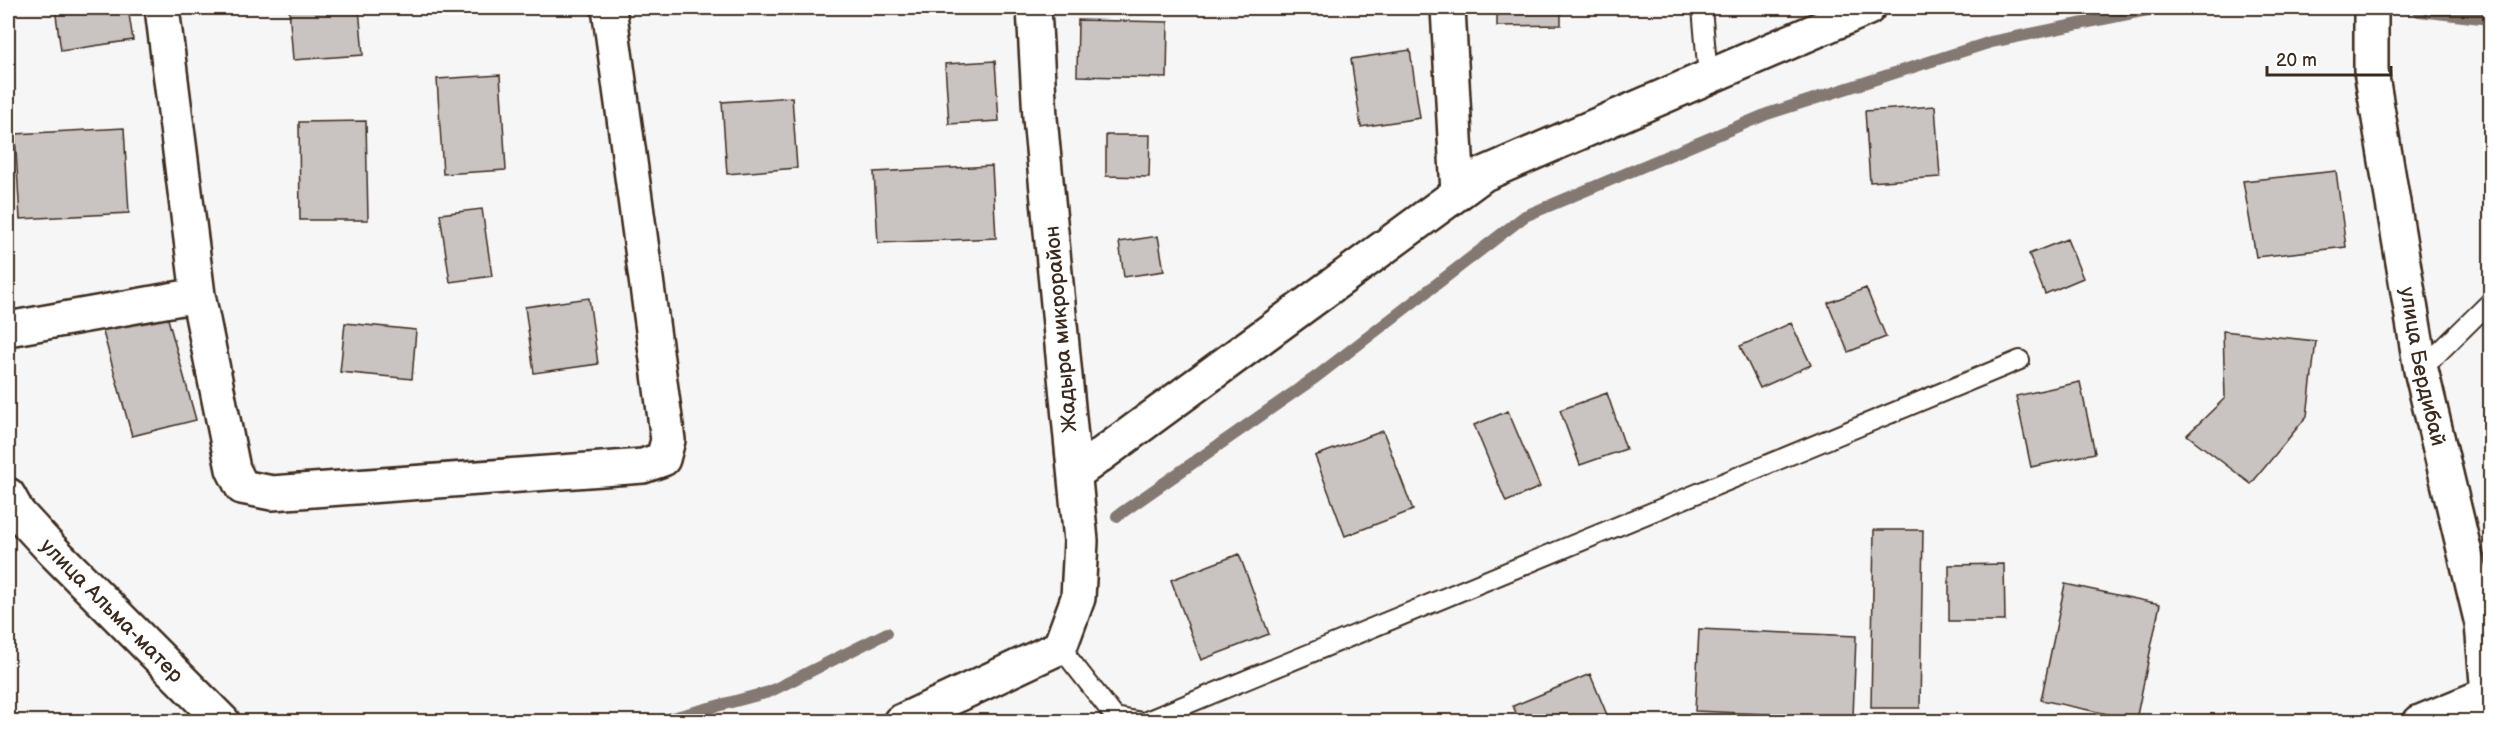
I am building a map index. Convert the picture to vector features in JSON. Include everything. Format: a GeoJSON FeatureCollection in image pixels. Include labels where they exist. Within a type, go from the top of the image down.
{"type":"FeatureCollection","features":[{"type":"Feature","properties":{"kind":"street"},"geometry":{"type":"LineString","coordinates":[[162,8],[198,295],[232,469],[242,487],[272,493],[643,466],[663,459],[668,440],[609,8]]}},
{"type":"Feature","properties":{"kind":"street","name":"Жадыра микрорайон"},"geometry":{"type":"LineString","coordinates":[[1034,8],[1040,118],[1081,541],[1078,598],[1060,647]]}},
{"type":"Feature","properties":{"kind":"street"},"geometry":{"type":"LineString","coordinates":[[1448,8],[1458,192]]}},
{"type":"Feature","properties":{"kind":"street"},"geometry":{"type":"LineString","coordinates":[[1075,474],[1484,174],[1868,8]]}},
{"type":"Feature","properties":{"kind":"street","name":"улица Бердибай"},"geometry":{"type":"LineString","coordinates":[[2371,8],[2371,71],[2421,370],[2482,624],[2488,703]]}},
{"type":"Feature","properties":{"kind":"street"},"geometry":{"type":"LineString","coordinates":[[8,329],[198,295]]}},
{"type":"Feature","properties":{"kind":"street","name":"улица Альма-матер"},"geometry":{"type":"LineString","coordinates":[[8,495],[18,513],[52,550],[223,722]]}},
{"type":"Feature","properties":{"kind":"street"},"geometry":{"type":"LineString","coordinates":[[900,722],[1060,647]]}},
{"type":"Feature","properties":{"kind":"street"},"geometry":{"type":"LineString","coordinates":[[2420,722],[2488,703]]}},
{"type":"Feature","properties":{"kind":"lane"},"geometry":{"type":"LineString","coordinates":[[1702,8],[1708,77]]}},
{"type":"Feature","properties":{"kind":"lane"},"geometry":{"type":"LineString","coordinates":[[2421,370],[2490,302]]}},
{"type":"Feature","properties":{"kind":"lane"},"geometry":{"type":"LineString","coordinates":[[1060,647],[1115,717],[1143,722],[2020,360]]}},
{"type":"Feature","properties":{"kind":"building"},"geometry":{"type":"Polygon","coordinates":[[[55,8],[128,8],[133,40],[61,51],[55,8]]]}},
{"type":"Feature","properties":{"kind":"building"},"geometry":{"type":"Polygon","coordinates":[[[289,8],[359,8],[363,55],[293,60],[289,8]]]}},
{"type":"Feature","properties":{"kind":"building"},"geometry":{"type":"Polygon","coordinates":[[[1497,8],[1561,8],[1561,25],[1497,26],[1497,8]]]}},
{"type":"Feature","properties":{"kind":"building"},"geometry":{"type":"Polygon","coordinates":[[[1078,20],[1168,22],[1167,78],[1077,76],[1078,20]]]}},
{"type":"Feature","properties":{"kind":"building"},"geometry":{"type":"Polygon","coordinates":[[[1410,50],[1420,118],[1361,127],[1351,59],[1410,50]]]}},
{"type":"Feature","properties":{"kind":"building"},"geometry":{"type":"Polygon","coordinates":[[[995,61],[999,121],[949,124],[945,64],[995,61]]]}},
{"type":"Feature","properties":{"kind":"building"},"geometry":{"type":"Polygon","coordinates":[[[500,75],[506,170],[443,174],[437,79],[500,75]]]}},
{"type":"Feature","properties":{"kind":"building"},"geometry":{"type":"Polygon","coordinates":[[[792,97],[797,168],[727,174],[722,102],[792,97]]]}},
{"type":"Feature","properties":{"kind":"building"},"geometry":{"type":"Polygon","coordinates":[[[1935,106],[1940,177],[1870,182],[1865,111],[1935,106]]]}},
{"type":"Feature","properties":{"kind":"building"},"geometry":{"type":"Polygon","coordinates":[[[366,121],[368,220],[300,220],[299,122],[366,121]]]}},
{"type":"Feature","properties":{"kind":"building"},"geometry":{"type":"Polygon","coordinates":[[[124,128],[129,213],[20,219],[15,134],[124,128]]]}},
{"type":"Feature","properties":{"kind":"building"},"geometry":{"type":"Polygon","coordinates":[[[1106,135],[1150,135],[1149,177],[1106,176],[1106,135]]]}},
{"type":"Feature","properties":{"kind":"building"},"geometry":{"type":"Polygon","coordinates":[[[992,166],[996,238],[878,243],[874,172],[992,166]]]}},
{"type":"Feature","properties":{"kind":"building"},"geometry":{"type":"Polygon","coordinates":[[[2336,171],[2346,247],[2256,257],[2243,181],[2336,171]]]}},
{"type":"Feature","properties":{"kind":"building"},"geometry":{"type":"Polygon","coordinates":[[[482,209],[492,276],[450,282],[440,214],[482,209]]]}},
{"type":"Feature","properties":{"kind":"building"},"geometry":{"type":"Polygon","coordinates":[[[1158,236],[1164,271],[1124,277],[1119,242],[1158,236]]]}},
{"type":"Feature","properties":{"kind":"building"},"geometry":{"type":"Polygon","coordinates":[[[2067,239],[2083,278],[2045,294],[2029,254],[2067,239]]]}},
{"type":"Feature","properties":{"kind":"building"},"geometry":{"type":"Polygon","coordinates":[[[1866,288],[1886,337],[1848,352],[1828,303],[1866,288]]]}},
{"type":"Feature","properties":{"kind":"building"},"geometry":{"type":"Polygon","coordinates":[[[589,298],[598,364],[534,373],[525,307],[589,298]]]}},
{"type":"Feature","properties":{"kind":"building"},"geometry":{"type":"Polygon","coordinates":[[[165,308],[196,420],[132,436],[101,325],[165,308]]]}},
{"type":"Feature","properties":{"kind":"building"},"geometry":{"type":"Polygon","coordinates":[[[345,323],[416,330],[412,379],[340,372],[345,323]]]}},
{"type":"Feature","properties":{"kind":"building"},"geometry":{"type":"Polygon","coordinates":[[[1791,323],[1811,365],[1760,388],[1740,346],[1791,323]]]}},
{"type":"Feature","properties":{"kind":"building"},"geometry":{"type":"Polygon","coordinates":[[[2223,331],[2316,341],[2307,416],[2251,484],[2187,435],[2225,398],[2223,331]]]}},
{"type":"Feature","properties":{"kind":"building"},"geometry":{"type":"Polygon","coordinates":[[[2080,382],[2095,453],[2031,467],[2016,396],[2080,382]]]}},
{"type":"Feature","properties":{"kind":"building"},"geometry":{"type":"Polygon","coordinates":[[[1607,393],[1626,449],[1580,465],[1560,410],[1607,393]]]}},
{"type":"Feature","properties":{"kind":"building"},"geometry":{"type":"Polygon","coordinates":[[[1508,411],[1540,487],[1506,502],[1474,425],[1508,411]]]}},
{"type":"Feature","properties":{"kind":"building"},"geometry":{"type":"Polygon","coordinates":[[[1383,431],[1413,510],[1345,536],[1315,456],[1383,431]]]}},
{"type":"Feature","properties":{"kind":"building"},"geometry":{"type":"Polygon","coordinates":[[[1874,530],[1923,530],[1920,708],[1871,708],[1874,530]]]}},
{"type":"Feature","properties":{"kind":"building"},"geometry":{"type":"Polygon","coordinates":[[[1239,554],[1269,634],[1201,660],[1171,580],[1239,554]]]}},
{"type":"Feature","properties":{"kind":"building"},"geometry":{"type":"Polygon","coordinates":[[[2004,564],[2005,621],[1949,621],[1949,565],[2004,564]]]}},
{"type":"Feature","properties":{"kind":"building"},"geometry":{"type":"Polygon","coordinates":[[[2065,584],[2160,604],[2136,720],[2041,700],[2065,584]]]}},
{"type":"Feature","properties":{"kind":"building"},"geometry":{"type":"Polygon","coordinates":[[[1699,629],[1856,636],[1853,718],[1695,711],[1699,629]]]}},
{"type":"Feature","properties":{"kind":"building"},"geometry":{"type":"Polygon","coordinates":[[[1590,674],[1610,722],[1520,722],[1513,706],[1590,674]]]}},
{"type":"Feature","properties":{"kind":"building"},"geometry":{"type":"Polygon","coordinates":[[[1477,714],[1480,722],[1460,722],[1477,714]]]}},
{"type":"Feature","properties":{"kind":"waterway"},"geometry":{"type":"LineString","coordinates":[[1117,516],[1316,377],[1525,216],[1767,114],[1991,42],[2157,8]]}},
{"type":"Feature","properties":{"kind":"waterway"},"geometry":{"type":"LineString","coordinates":[[2419,11],[2490,19]]}},
{"type":"Feature","properties":{"kind":"waterway"},"geometry":{"type":"LineString","coordinates":[[657,722],[769,692],[887,633]]}}]}
